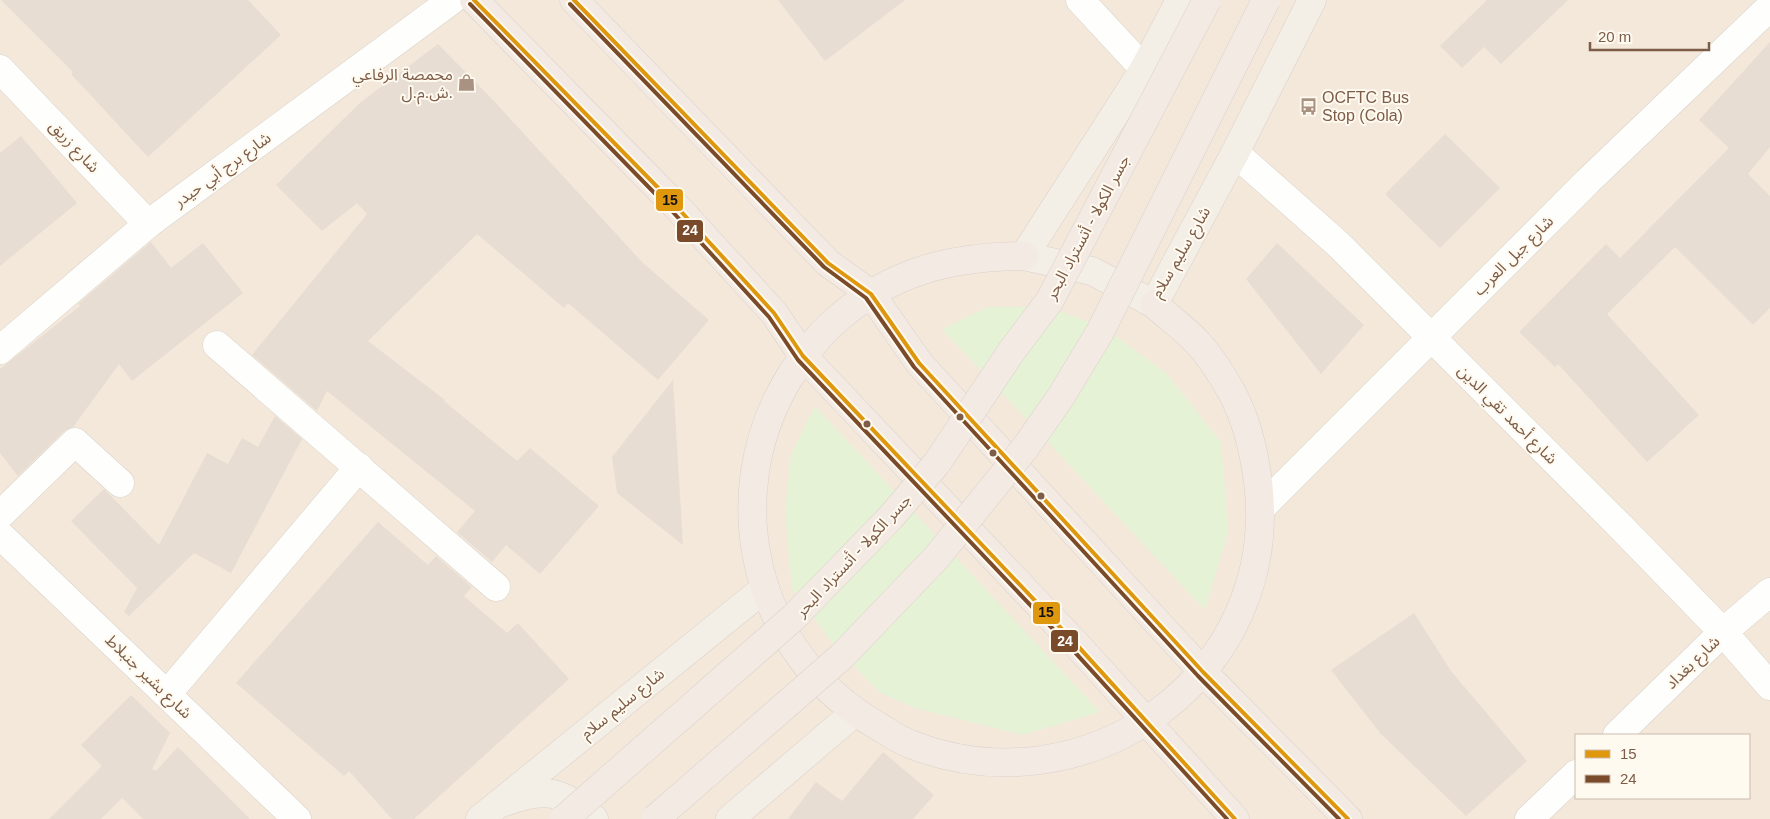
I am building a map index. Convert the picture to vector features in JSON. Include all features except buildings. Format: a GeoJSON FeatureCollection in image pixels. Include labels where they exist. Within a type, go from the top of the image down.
{"type":"FeatureCollection","features":[{"type":"Feature","properties":{"kind":"highway"},"geometry":{"type":"LineString","coordinates":[[474,0],[682,213],[774,313],[803,356],[1147,721],[1235,819]]}},
{"type":"Feature","properties":{"kind":"highway"},"geometry":{"type":"LineString","coordinates":[[574,0],[828,263],[871,294],[919,363],[1203,672],[1348,819]]}},
{"type":"Feature","properties":{"kind":"highway","name":"جسر الكولا - أتستراد البحر"},"geometry":{"type":"LineString","coordinates":[[564,819],[794,617],[891,517],[937,463],[1011,352],[1050,300],[1207,0]]}},
{"type":"Feature","properties":{"kind":"highway"},"geometry":{"type":"LineString","coordinates":[[655,819],[842,656],[936,558],[1025,448],[1060,398],[1100,332],[1266,0]]}},
{"type":"Feature","properties":{"kind":"highway"},"geometry":{"type":"LineString","coordinates":[[1024,256],[984,257],[945,263],[907,275],[871,294],[834,321],[803,356],[777,398],[760,444],[752,492],[754,540],[765,588],[779,624],[800,658],[825,688],[854,713],[908,744],[968,761],[1031,762],[1092,750],[1147,721],[1177,699],[1203,672],[1228,636],[1246,595],[1257,552],[1261,508],[1253,449],[1232,393],[1198,344],[1154,304]]}},
{"type":"Feature","properties":{"kind":"main road"},"geometry":{"type":"LineString","coordinates":[[1024,256],[1144,69],[1180,0]]}},
{"type":"Feature","properties":{"kind":"main road","name":"شارع سليم سلام"},"geometry":{"type":"LineString","coordinates":[[1024,256],[1092,271],[1154,304],[1235,153],[1312,0]]}},
{"type":"Feature","properties":{"kind":"main road","name":"شارع سليم سلام"},"geometry":{"type":"LineString","coordinates":[[487,813],[765,588]]}},
{"type":"Feature","properties":{"kind":"main road"},"geometry":{"type":"LineString","coordinates":[[730,819],[854,713]]}},
{"type":"Feature","properties":{"kind":"main road"},"geometry":{"type":"LineString","coordinates":[[487,813],[525,794],[548,792],[568,799],[594,819]]}},
{"type":"Feature","properties":{"kind":"street","name":"شارع برج أبي حيدر"},"geometry":{"type":"LineString","coordinates":[[0,350],[148,224],[452,0]]}},
{"type":"Feature","properties":{"kind":"street"},"geometry":{"type":"LineString","coordinates":[[1080,0],[1144,69]]}},
{"type":"Feature","properties":{"kind":"street","name":"شارع جبل العرب"},"geometry":{"type":"LineString","coordinates":[[1261,508],[1588,181],[1770,7]]}},
{"type":"Feature","properties":{"kind":"street","name":"شارع زريق"},"geometry":{"type":"LineString","coordinates":[[0,69],[148,224]]}},
{"type":"Feature","properties":{"kind":"street","name":"شارع أحمد تقي الدين"},"geometry":{"type":"LineString","coordinates":[[1235,153],[1338,244],[1724,632],[1770,686]]}},
{"type":"Feature","properties":{"kind":"street"},"geometry":{"type":"LineString","coordinates":[[217,345],[496,587]]}},
{"type":"Feature","properties":{"kind":"street"},"geometry":{"type":"LineString","coordinates":[[0,515],[75,442],[120,482]]}},
{"type":"Feature","properties":{"kind":"street"},"geometry":{"type":"LineString","coordinates":[[168,693],[359,468]]}},
{"type":"Feature","properties":{"kind":"street","name":"شارع بشير جنبلاط"},"geometry":{"type":"LineString","coordinates":[[0,535],[168,693],[297,819]]}},
{"type":"Feature","properties":{"kind":"street","name":"شارع بغداد"},"geometry":{"type":"LineString","coordinates":[[1617,734],[1724,632],[1770,592]]}},
{"type":"Feature","properties":{"kind":"street"},"geometry":{"type":"LineString","coordinates":[[1529,819],[1575,775]]}},
{"type":"Feature","properties":{"kind":"shaded area"},"geometry":{"type":"Polygon","coordinates":[[[0,0],[1770,0],[1770,819],[0,819],[0,0]]]}},
{"type":"Feature","properties":{"kind":"green space"},"geometry":{"type":"Polygon","coordinates":[[[988,307],[1047,307],[1103,327],[1166,373],[1221,442],[1228,531],[1205,610],[942,329],[988,307]]]}},
{"type":"Feature","properties":{"kind":"green space"},"geometry":{"type":"Polygon","coordinates":[[[815,406],[1100,712],[1023,735],[915,708],[879,692],[833,644],[792,589],[785,511],[791,454],[815,406]]]}},
{"type":"Feature","properties":{"kind":"transit line","name":"15"},"geometry":{"type":"LineString","coordinates":[[474,0],[676,206],[774,313],[803,356],[1076,644],[1235,819]]}},
{"type":"Feature","properties":{"kind":"transit line","name":"15"},"geometry":{"type":"LineString","coordinates":[[574,0],[828,263],[871,294],[919,363],[1203,672],[1348,819]]}},
{"type":"Feature","properties":{"kind":"transit line","name":"24"},"geometry":{"type":"LineString","coordinates":[[470,4],[671,210],[769,317],[798,360],[1071,648],[1227,819]]}},
{"type":"Feature","properties":{"kind":"transit line","name":"24"},"geometry":{"type":"LineString","coordinates":[[570,4],[824,267],[866,298],[914,367],[1198,676],[1339,819]]}},
{"type":"Feature","properties":{"kind":"place","name":"محمصة الرفاعي ش.م.ل."},"geometry":{"type":"Point","coordinates":[467,83]}},
{"type":"Feature","properties":{"kind":"place","name":"OCFTC Bus Stop (Cola)"},"geometry":{"type":"Point","coordinates":[1308,106]}}]}
